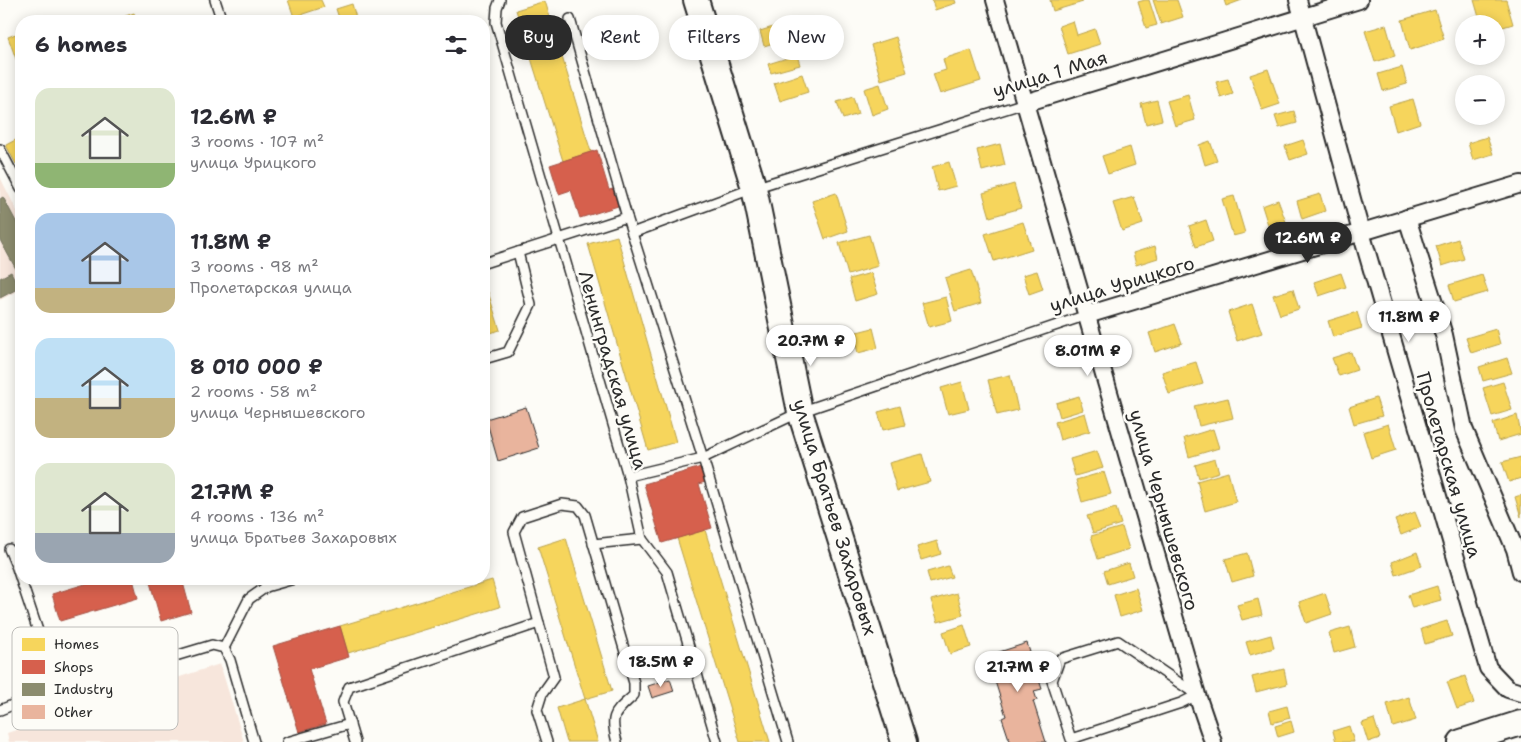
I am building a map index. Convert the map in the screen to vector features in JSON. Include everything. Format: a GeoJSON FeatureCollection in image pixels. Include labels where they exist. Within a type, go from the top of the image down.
{"type":"FeatureCollection","features":[{"type":"Feature","properties":{"kind":"main road","name":"улица Братьев Захаровых"},"geometry":{"type":"LineString","coordinates":[[696,0],[754,188],[800,412],[904,742]]}},
{"type":"Feature","properties":{"kind":"main road"},"geometry":{"type":"LineString","coordinates":[[1461,742],[1521,723]]}},
{"type":"Feature","properties":{"kind":"street","name":"улица Чернышевского"},"geometry":{"type":"LineString","coordinates":[[995,0],[1197,696],[1213,742]]}},
{"type":"Feature","properties":{"kind":"street","name":"Пролетарская улица"},"geometry":{"type":"LineString","coordinates":[[1298,0],[1360,232],[1488,668],[1508,689],[1521,693]]}},
{"type":"Feature","properties":{"kind":"street","name":"улица 1 Мая"},"geometry":{"type":"LineString","coordinates":[[1025,103],[1360,0]]}},
{"type":"Feature","properties":{"kind":"street","name":"улица Урицкого"},"geometry":{"type":"LineString","coordinates":[[1087,315],[1521,184]]}},
{"type":"Feature","properties":{"kind":"street","name":"Пролетарская улица"},"geometry":{"type":"LineString","coordinates":[[1407,218],[1444,335],[1464,429],[1515,549],[1521,572]]}},
{"type":"Feature","properties":{"kind":"lane"},"geometry":{"type":"LineString","coordinates":[[215,0],[220,15]]}},
{"type":"Feature","properties":{"kind":"lane","name":"Ленинградская улица"},"geometry":{"type":"LineString","coordinates":[[500,0],[497,8],[496,22],[628,476],[642,539],[667,572],[717,742]]}},
{"type":"Feature","properties":{"kind":"lane"},"geometry":{"type":"LineString","coordinates":[[572,26],[627,217],[703,458],[788,742]]}},
{"type":"Feature","properties":{"kind":"lane","name":"улица 1 Мая"},"geometry":{"type":"LineString","coordinates":[[632,233],[754,188],[1025,103]]}},
{"type":"Feature","properties":{"kind":"lane"},"geometry":{"type":"LineString","coordinates":[[0,149],[15,178]]}},
{"type":"Feature","properties":{"kind":"lane"},"geometry":{"type":"LineString","coordinates":[[490,261],[627,217]]}},
{"type":"Feature","properties":{"kind":"lane"},"geometry":{"type":"LineString","coordinates":[[490,357],[508,352],[531,305],[518,252]]}},
{"type":"Feature","properties":{"kind":"lane","name":"улица Урицкого"},"geometry":{"type":"LineString","coordinates":[[628,476],[703,458],[800,412],[1087,315]]}},
{"type":"Feature","properties":{"kind":"lane"},"geometry":{"type":"LineString","coordinates":[[547,742],[537,710],[542,694],[554,677],[514,532],[522,517],[562,504],[578,506],[585,515],[634,682],[634,694],[614,715],[612,727],[616,742]]}},
{"type":"Feature","properties":{"kind":"lane"},"geometry":{"type":"LineString","coordinates":[[593,544],[642,539]]}},
{"type":"Feature","properties":{"kind":"lane"},"geometry":{"type":"LineString","coordinates":[[8,549],[15,564]]}},
{"type":"Feature","properties":{"kind":"lane"},"geometry":{"type":"LineString","coordinates":[[23,585],[37,627]]}},
{"type":"Feature","properties":{"kind":"lane"},"geometry":{"type":"LineString","coordinates":[[224,648],[249,599],[263,585]]}},
{"type":"Feature","properties":{"kind":"lane"},"geometry":{"type":"LineString","coordinates":[[355,742],[344,702],[349,686],[539,623]]}},
{"type":"Feature","properties":{"kind":"lane"},"geometry":{"type":"LineString","coordinates":[[1118,641],[1197,696],[1071,739],[1052,681],[1060,659],[1118,641]]}},
{"type":"Feature","properties":{"kind":"lane"},"geometry":{"type":"LineString","coordinates":[[178,655],[212,645],[224,648],[230,660],[254,742]]}},
{"type":"Feature","properties":{"kind":"lane"},"geometry":{"type":"LineString","coordinates":[[0,710],[12,706]]}},
{"type":"Feature","properties":{"kind":"lane"},"geometry":{"type":"LineString","coordinates":[[287,742],[350,724]]}},
{"type":"Feature","properties":{"kind":"shaded area"},"geometry":{"type":"Polygon","coordinates":[[[0,177],[15,207],[15,292],[0,300],[0,177]]]}},
{"type":"Feature","properties":{"kind":"shaded area"},"geometry":{"type":"Polygon","coordinates":[[[220,664],[244,742],[9,742],[7,733],[16,730],[178,730],[178,678],[220,664]]]}},
{"type":"Feature","properties":{"kind":"building: Homes"},"geometry":{"type":"Polygon","coordinates":[[[288,0],[321,0],[324,7],[300,15],[293,15],[288,0]]]}},
{"type":"Feature","properties":{"kind":"building: Homes"},"geometry":{"type":"Polygon","coordinates":[[[932,0],[955,0],[956,3],[935,10],[932,0]]]}},
{"type":"Feature","properties":{"kind":"building: Homes"},"geometry":{"type":"Polygon","coordinates":[[[1050,0],[1082,0],[1083,2],[1053,11],[1050,0]]]}},
{"type":"Feature","properties":{"kind":"building: Homes"},"geometry":{"type":"Polygon","coordinates":[[[1149,0],[1157,25],[1146,28],[1138,2],[1149,0]]]}},
{"type":"Feature","properties":{"kind":"building: Homes"},"geometry":{"type":"Polygon","coordinates":[[[1153,0],[1177,0],[1183,17],[1161,24],[1153,0]]]}},
{"type":"Feature","properties":{"kind":"building: Homes"},"geometry":{"type":"Polygon","coordinates":[[[1224,0],[1242,0],[1226,6],[1224,0]]]}},
{"type":"Feature","properties":{"kind":"building: Homes"},"geometry":{"type":"Polygon","coordinates":[[[1474,0],[1506,0],[1513,24],[1505,26],[1505,15],[1478,15],[1474,0]]]}},
{"type":"Feature","properties":{"kind":"building: Homes"},"geometry":{"type":"Polygon","coordinates":[[[545,1],[549,15],[518,15],[516,10],[545,1]]]}},
{"type":"Feature","properties":{"kind":"building: Homes"},"geometry":{"type":"Polygon","coordinates":[[[352,4],[355,15],[338,15],[336,9],[352,4]]]}},
{"type":"Feature","properties":{"kind":"building: Homes"},"geometry":{"type":"Polygon","coordinates":[[[1435,10],[1444,39],[1410,50],[1402,20],[1435,10]]]}},
{"type":"Feature","properties":{"kind":"building: Homes"},"geometry":{"type":"Polygon","coordinates":[[[1073,21],[1077,35],[1095,29],[1100,44],[1068,54],[1059,26],[1073,21]]]}},
{"type":"Feature","properties":{"kind":"building: Homes"},"geometry":{"type":"Polygon","coordinates":[[[1386,25],[1395,56],[1375,62],[1365,31],[1386,25]]]}},
{"type":"Feature","properties":{"kind":"building: Homes"},"geometry":{"type":"Polygon","coordinates":[[[769,28],[769,44],[764,46],[760,31],[769,28]]]}},
{"type":"Feature","properties":{"kind":"building: Homes"},"geometry":{"type":"Polygon","coordinates":[[[15,34],[15,56],[8,37],[15,34]]]}},
{"type":"Feature","properties":{"kind":"building: Homes"},"geometry":{"type":"Polygon","coordinates":[[[896,37],[907,72],[881,80],[871,45],[896,37]]]}},
{"type":"Feature","properties":{"kind":"building: Homes"},"geometry":{"type":"Polygon","coordinates":[[[971,50],[981,81],[940,94],[933,74],[946,70],[943,59],[971,50]]]}},
{"type":"Feature","properties":{"kind":"building: Homes"},"geometry":{"type":"Polygon","coordinates":[[[532,60],[563,60],[591,152],[563,161],[532,60]]]}},
{"type":"Feature","properties":{"kind":"building: Homes"},"geometry":{"type":"Polygon","coordinates":[[[781,60],[798,60],[800,65],[771,73],[768,64],[781,60]]]}},
{"type":"Feature","properties":{"kind":"building: Homes"},"geometry":{"type":"Polygon","coordinates":[[[1402,67],[1407,84],[1383,91],[1378,74],[1402,67]]]}},
{"type":"Feature","properties":{"kind":"building: Homes"},"geometry":{"type":"Polygon","coordinates":[[[1268,69],[1280,104],[1262,110],[1250,75],[1268,69]]]}},
{"type":"Feature","properties":{"kind":"building: Homes"},"geometry":{"type":"Polygon","coordinates":[[[802,74],[808,92],[780,101],[774,83],[802,74]]]}},
{"type":"Feature","properties":{"kind":"building: Homes"},"geometry":{"type":"Polygon","coordinates":[[[1228,79],[1233,94],[1221,98],[1216,82],[1228,79]]]}},
{"type":"Feature","properties":{"kind":"building: Homes"},"geometry":{"type":"Polygon","coordinates":[[[880,84],[888,109],[872,115],[864,89],[880,84]]]}},
{"type":"Feature","properties":{"kind":"building: Homes"},"geometry":{"type":"Polygon","coordinates":[[[1188,95],[1195,120],[1175,126],[1167,101],[1188,95]]]}},
{"type":"Feature","properties":{"kind":"building: Homes"},"geometry":{"type":"Polygon","coordinates":[[[853,97],[858,114],[843,119],[837,102],[853,97]]]}},
{"type":"Feature","properties":{"kind":"building: Homes"},"geometry":{"type":"Polygon","coordinates":[[[1413,99],[1420,123],[1396,131],[1389,106],[1413,99]]]}},
{"type":"Feature","properties":{"kind":"building: Homes"},"geometry":{"type":"Polygon","coordinates":[[[1157,100],[1162,120],[1146,124],[1141,104],[1157,100]]]}},
{"type":"Feature","properties":{"kind":"building: Homes"},"geometry":{"type":"Polygon","coordinates":[[[1294,111],[1297,123],[1279,128],[1275,116],[1294,111]]]}},
{"type":"Feature","properties":{"kind":"building: Homes"},"geometry":{"type":"Polygon","coordinates":[[[1487,137],[1493,154],[1473,160],[1468,143],[1487,137]]]}},
{"type":"Feature","properties":{"kind":"building: Homes"},"geometry":{"type":"Polygon","coordinates":[[[15,140],[15,162],[6,145],[15,140]]]}},
{"type":"Feature","properties":{"kind":"building: Homes"},"geometry":{"type":"Polygon","coordinates":[[[1303,140],[1308,154],[1290,160],[1285,146],[1303,140]]]}},
{"type":"Feature","properties":{"kind":"building: Homes"},"geometry":{"type":"Polygon","coordinates":[[[1210,141],[1217,161],[1205,165],[1199,145],[1210,141]]]}},
{"type":"Feature","properties":{"kind":"building: Homes"},"geometry":{"type":"Polygon","coordinates":[[[1000,144],[1005,165],[982,171],[977,150],[1000,144]]]}},
{"type":"Feature","properties":{"kind":"building: Homes"},"geometry":{"type":"Polygon","coordinates":[[[1130,147],[1135,165],[1108,174],[1102,156],[1130,147]]]}},
{"type":"Feature","properties":{"kind":"building: Homes"},"geometry":{"type":"Polygon","coordinates":[[[949,162],[956,186],[938,191],[932,167],[949,162]]]}},
{"type":"Feature","properties":{"kind":"building: Homes"},"geometry":{"type":"Polygon","coordinates":[[[1014,184],[1021,208],[990,217],[983,193],[1014,184]]]}},
{"type":"Feature","properties":{"kind":"building: Homes"},"geometry":{"type":"Polygon","coordinates":[[[836,193],[848,231],[825,239],[812,201],[836,193]]]}},
{"type":"Feature","properties":{"kind":"building: Homes"},"geometry":{"type":"Polygon","coordinates":[[[1320,194],[1325,211],[1302,219],[1297,201],[1320,194]]]}},
{"type":"Feature","properties":{"kind":"building: Homes"},"geometry":{"type":"Polygon","coordinates":[[[1234,196],[1245,233],[1233,236],[1222,199],[1234,196]]]}},
{"type":"Feature","properties":{"kind":"building: Homes"},"geometry":{"type":"Polygon","coordinates":[[[1134,197],[1143,224],[1122,231],[1113,203],[1134,197]]]}},
{"type":"Feature","properties":{"kind":"building: Homes"},"geometry":{"type":"Polygon","coordinates":[[[1278,200],[1286,222],[1269,228],[1262,206],[1278,200]]]}},
{"type":"Feature","properties":{"kind":"building: Homes"},"geometry":{"type":"Polygon","coordinates":[[[1206,220],[1213,241],[1196,247],[1189,226],[1206,220]]]}},
{"type":"Feature","properties":{"kind":"building: Homes"},"geometry":{"type":"Polygon","coordinates":[[[1023,222],[1032,249],[994,261],[985,234],[1023,222]]]}},
{"type":"Feature","properties":{"kind":"building: Homes"},"geometry":{"type":"Polygon","coordinates":[[[869,235],[878,266],[848,275],[839,243],[869,235]]]}},
{"type":"Feature","properties":{"kind":"building: Homes"},"geometry":{"type":"Polygon","coordinates":[[[617,236],[676,442],[648,450],[588,244],[617,236]]]}},
{"type":"Feature","properties":{"kind":"building: Homes"},"geometry":{"type":"Polygon","coordinates":[[[1458,239],[1464,259],[1442,266],[1436,246],[1458,239]]]}},
{"type":"Feature","properties":{"kind":"building: Homes"},"geometry":{"type":"Polygon","coordinates":[[[1155,246],[1158,258],[1136,265],[1133,253],[1155,246]]]}},
{"type":"Feature","properties":{"kind":"building: Homes"},"geometry":{"type":"Polygon","coordinates":[[[971,270],[981,303],[955,311],[945,278],[971,270]]]}},
{"type":"Feature","properties":{"kind":"building: Homes"},"geometry":{"type":"Polygon","coordinates":[[[1037,271],[1043,289],[1029,294],[1023,275],[1037,271]]]}},
{"type":"Feature","properties":{"kind":"building: Homes"},"geometry":{"type":"Polygon","coordinates":[[[871,273],[878,294],[855,301],[849,279],[871,273]]]}},
{"type":"Feature","properties":{"kind":"building: Homes"},"geometry":{"type":"Polygon","coordinates":[[[1341,273],[1346,287],[1319,296],[1314,282],[1341,273]]]}},
{"type":"Feature","properties":{"kind":"building: Homes"},"geometry":{"type":"Polygon","coordinates":[[[1482,275],[1488,292],[1454,302],[1449,285],[1482,275]]]}},
{"type":"Feature","properties":{"kind":"building: Homes"},"geometry":{"type":"Polygon","coordinates":[[[1293,289],[1299,309],[1280,315],[1273,295],[1293,289]]]}},
{"type":"Feature","properties":{"kind":"building: Homes"},"geometry":{"type":"Polygon","coordinates":[[[946,297],[952,321],[929,327],[922,303],[946,297]]]}},
{"type":"Feature","properties":{"kind":"building: Homes"},"geometry":{"type":"Polygon","coordinates":[[[490,298],[500,330],[490,333],[490,298]]]}},
{"type":"Feature","properties":{"kind":"building: Homes"},"geometry":{"type":"Polygon","coordinates":[[[1252,304],[1262,333],[1237,341],[1228,312],[1252,304]]]}},
{"type":"Feature","properties":{"kind":"building: Homes"},"geometry":{"type":"Polygon","coordinates":[[[1357,312],[1362,328],[1333,337],[1328,321],[1357,312]]]}},
{"type":"Feature","properties":{"kind":"building: Homes"},"geometry":{"type":"Polygon","coordinates":[[[1175,324],[1182,343],[1155,352],[1149,333],[1175,324]]]}},
{"type":"Feature","properties":{"kind":"building: Homes"},"geometry":{"type":"Polygon","coordinates":[[[873,328],[878,348],[858,353],[853,333],[873,328]]]}},
{"type":"Feature","properties":{"kind":"building: Homes"},"geometry":{"type":"Polygon","coordinates":[[[1496,329],[1500,344],[1471,353],[1466,338],[1496,329]]]}},
{"type":"Feature","properties":{"kind":"building: Homes"},"geometry":{"type":"Polygon","coordinates":[[[1351,352],[1357,370],[1339,376],[1332,358],[1351,352]]]}},
{"type":"Feature","properties":{"kind":"building: Homes"},"geometry":{"type":"Polygon","coordinates":[[[1507,358],[1512,373],[1483,381],[1479,367],[1507,358]]]}},
{"type":"Feature","properties":{"kind":"building: Homes"},"geometry":{"type":"Polygon","coordinates":[[[1196,362],[1203,384],[1169,394],[1162,372],[1196,362]]]}},
{"type":"Feature","properties":{"kind":"building: Homes"},"geometry":{"type":"Polygon","coordinates":[[[1010,375],[1018,410],[997,415],[988,380],[1010,375]]]}},
{"type":"Feature","properties":{"kind":"building: Homes"},"geometry":{"type":"Polygon","coordinates":[[[962,382],[969,409],[948,414],[941,388],[962,382]]]}},
{"type":"Feature","properties":{"kind":"building: Homes"},"geometry":{"type":"Polygon","coordinates":[[[1503,382],[1512,410],[1492,416],[1483,388],[1503,382]]]}},
{"type":"Feature","properties":{"kind":"building: Homes"},"geometry":{"type":"Polygon","coordinates":[[[1079,396],[1083,410],[1060,417],[1056,403],[1079,396]]]}},
{"type":"Feature","properties":{"kind":"building: Homes"},"geometry":{"type":"Polygon","coordinates":[[[1228,398],[1233,418],[1199,426],[1194,406],[1228,398]]]}},
{"type":"Feature","properties":{"kind":"building: Homes"},"geometry":{"type":"Polygon","coordinates":[[[1376,398],[1382,416],[1354,424],[1349,407],[1376,398]]]}},
{"type":"Feature","properties":{"kind":"building: Homes"},"geometry":{"type":"Polygon","coordinates":[[[900,406],[905,425],[883,430],[878,412],[900,406]]]}},
{"type":"Feature","properties":{"kind":"building: Homes"},"geometry":{"type":"Polygon","coordinates":[[[1085,413],[1090,431],[1060,440],[1055,422],[1085,413]]]}},
{"type":"Feature","properties":{"kind":"building: Homes"},"geometry":{"type":"Polygon","coordinates":[[[1517,415],[1521,434],[1498,441],[1493,423],[1517,415]]]}},
{"type":"Feature","properties":{"kind":"building: Homes"},"geometry":{"type":"Polygon","coordinates":[[[1388,424],[1396,450],[1371,458],[1363,432],[1388,424]]]}},
{"type":"Feature","properties":{"kind":"building: Homes"},"geometry":{"type":"Polygon","coordinates":[[[1213,429],[1219,448],[1189,457],[1184,438],[1213,429]]]}},
{"type":"Feature","properties":{"kind":"building: Homes"},"geometry":{"type":"Polygon","coordinates":[[[1097,451],[1103,468],[1075,476],[1070,459],[1097,451]]]}},
{"type":"Feature","properties":{"kind":"building: Homes"},"geometry":{"type":"Polygon","coordinates":[[[922,454],[930,482],[897,491],[889,463],[922,454]]]}},
{"type":"Feature","properties":{"kind":"building: Homes"},"geometry":{"type":"Polygon","coordinates":[[[1521,457],[1521,478],[1509,482],[1502,462],[1521,457]]]}},
{"type":"Feature","properties":{"kind":"building: Homes"},"geometry":{"type":"Polygon","coordinates":[[[1215,459],[1219,472],[1199,478],[1195,465],[1215,459]]]}},
{"type":"Feature","properties":{"kind":"building: Homes"},"geometry":{"type":"Polygon","coordinates":[[[1104,472],[1111,494],[1082,502],[1076,480],[1104,472]]]}},
{"type":"Feature","properties":{"kind":"building: Homes"},"geometry":{"type":"Polygon","coordinates":[[[1228,472],[1236,502],[1205,511],[1197,481],[1228,472]]]}},
{"type":"Feature","properties":{"kind":"building: Homes"},"geometry":{"type":"Polygon","coordinates":[[[1521,495],[1521,517],[1515,497],[1521,495]]]}},
{"type":"Feature","properties":{"kind":"building: Homes"},"geometry":{"type":"Polygon","coordinates":[[[1116,508],[1121,524],[1093,533],[1087,516],[1116,508]]]}},
{"type":"Feature","properties":{"kind":"building: Homes"},"geometry":{"type":"Polygon","coordinates":[[[1415,512],[1421,527],[1401,535],[1395,520],[1415,512]]]}},
{"type":"Feature","properties":{"kind":"building: Homes"},"geometry":{"type":"Polygon","coordinates":[[[1122,527],[1129,549],[1098,559],[1091,536],[1122,527]]]}},
{"type":"Feature","properties":{"kind":"building: Homes"},"geometry":{"type":"Polygon","coordinates":[[[705,530],[770,742],[740,742],[677,538],[705,530]]]}},
{"type":"Feature","properties":{"kind":"building: Homes"},"geometry":{"type":"Polygon","coordinates":[[[566,538],[612,691],[585,699],[538,547],[566,538]]]}},
{"type":"Feature","properties":{"kind":"building: Homes"},"geometry":{"type":"Polygon","coordinates":[[[937,541],[941,554],[921,560],[917,547],[937,541]]]}},
{"type":"Feature","properties":{"kind":"building: Homes"},"geometry":{"type":"Polygon","coordinates":[[[1417,552],[1422,566],[1396,575],[1392,562],[1417,552]]]}},
{"type":"Feature","properties":{"kind":"building: Homes"},"geometry":{"type":"Polygon","coordinates":[[[1247,553],[1253,576],[1232,582],[1225,559],[1247,553]]]}},
{"type":"Feature","properties":{"kind":"building: Homes"},"geometry":{"type":"Polygon","coordinates":[[[1129,563],[1133,576],[1108,584],[1104,571],[1129,563]]]}},
{"type":"Feature","properties":{"kind":"building: Homes"},"geometry":{"type":"Polygon","coordinates":[[[948,566],[952,577],[930,583],[927,572],[948,566]]]}},
{"type":"Feature","properties":{"kind":"building: Homes"},"geometry":{"type":"Polygon","coordinates":[[[492,580],[500,607],[348,653],[340,626],[475,585],[490,585],[490,581],[492,580]]]}},
{"type":"Feature","properties":{"kind":"building: Homes"},"geometry":{"type":"Polygon","coordinates":[[[1437,586],[1441,600],[1412,608],[1408,595],[1437,586]]]}},
{"type":"Feature","properties":{"kind":"building: Homes"},"geometry":{"type":"Polygon","coordinates":[[[1136,588],[1143,610],[1120,617],[1114,595],[1136,588]]]}},
{"type":"Feature","properties":{"kind":"building: Homes"},"geometry":{"type":"Polygon","coordinates":[[[957,593],[963,615],[938,622],[931,600],[957,593]]]}},
{"type":"Feature","properties":{"kind":"building: Homes"},"geometry":{"type":"Polygon","coordinates":[[[1325,593],[1332,614],[1306,623],[1299,602],[1325,593]]]}},
{"type":"Feature","properties":{"kind":"building: Homes"},"geometry":{"type":"Polygon","coordinates":[[[1258,599],[1262,615],[1242,620],[1237,605],[1258,599]]]}},
{"type":"Feature","properties":{"kind":"building: Homes"},"geometry":{"type":"Polygon","coordinates":[[[1447,621],[1452,636],[1425,644],[1421,629],[1447,621]]]}},
{"type":"Feature","properties":{"kind":"building: Homes"},"geometry":{"type":"Polygon","coordinates":[[[964,625],[971,647],[950,654],[943,632],[964,625]]]}},
{"type":"Feature","properties":{"kind":"building: Homes"},"geometry":{"type":"Polygon","coordinates":[[[1350,627],[1355,647],[1334,653],[1329,633],[1350,627]]]}},
{"type":"Feature","properties":{"kind":"building: Homes"},"geometry":{"type":"Polygon","coordinates":[[[1271,635],[1274,648],[1250,655],[1246,642],[1271,635]]]}},
{"type":"Feature","properties":{"kind":"building: Homes"},"geometry":{"type":"Polygon","coordinates":[[[1284,669],[1287,684],[1256,692],[1252,677],[1284,669]]]}},
{"type":"Feature","properties":{"kind":"building: Homes"},"geometry":{"type":"Polygon","coordinates":[[[1465,676],[1474,703],[1457,709],[1447,682],[1465,676]]]}},
{"type":"Feature","properties":{"kind":"building: Homes"},"geometry":{"type":"Polygon","coordinates":[[[1409,697],[1416,720],[1393,727],[1387,704],[1409,697]]]}},
{"type":"Feature","properties":{"kind":"building: Homes"},"geometry":{"type":"Polygon","coordinates":[[[585,699],[598,742],[567,742],[557,708],[585,699]]]}},
{"type":"Feature","properties":{"kind":"building: Homes"},"geometry":{"type":"Polygon","coordinates":[[[1287,706],[1290,718],[1272,723],[1269,711],[1287,706]]]}},
{"type":"Feature","properties":{"kind":"building: Homes"},"geometry":{"type":"Polygon","coordinates":[[[1374,719],[1380,738],[1368,742],[1362,723],[1374,719]]]}},
{"type":"Feature","properties":{"kind":"building: Homes"},"geometry":{"type":"Polygon","coordinates":[[[1291,721],[1294,732],[1278,737],[1275,726],[1291,721]]]}},
{"type":"Feature","properties":{"kind":"building: Homes"},"geometry":{"type":"Polygon","coordinates":[[[1349,726],[1354,742],[1336,742],[1333,731],[1349,726]]]}},
{"type":"Feature","properties":{"kind":"building: Shops"},"geometry":{"type":"Polygon","coordinates":[[[597,150],[609,190],[613,189],[618,206],[580,218],[571,190],[559,194],[550,165],[597,150]]]}},
{"type":"Feature","properties":{"kind":"building: Shops"},"geometry":{"type":"Polygon","coordinates":[[[701,467],[705,482],[699,484],[712,528],[662,543],[644,484],[701,467]]]}},
{"type":"Feature","properties":{"kind":"building: Shops"},"geometry":{"type":"Polygon","coordinates":[[[82,585],[135,585],[138,598],[60,621],[52,594],[82,585]]]}},
{"type":"Feature","properties":{"kind":"building: Shops"},"geometry":{"type":"Polygon","coordinates":[[[151,585],[184,585],[191,612],[161,621],[151,585]]]}},
{"type":"Feature","properties":{"kind":"building: Shops"},"geometry":{"type":"Polygon","coordinates":[[[340,626],[349,657],[309,669],[326,724],[299,732],[273,646],[340,626]]]}},
{"type":"Feature","properties":{"kind":"building: Industry"},"geometry":{"type":"Polygon","coordinates":[[[3,197],[15,220],[15,267],[0,240],[0,199],[3,197]]]}},
{"type":"Feature","properties":{"kind":"building: Industry"},"geometry":{"type":"Polygon","coordinates":[[[11,272],[15,280],[15,290],[0,298],[0,278],[11,272]]]}},
{"type":"Feature","properties":{"kind":"building: Other"},"geometry":{"type":"Polygon","coordinates":[[[526,407],[539,448],[498,461],[490,433],[490,418],[526,407]]]}},
{"type":"Feature","properties":{"kind":"building: Other"},"geometry":{"type":"Polygon","coordinates":[[[1027,643],[1042,689],[1034,691],[1037,700],[1033,701],[1046,742],[1010,742],[1002,718],[1006,716],[987,656],[1027,643]]]}},
{"type":"Feature","properties":{"kind":"building: Other"},"geometry":{"type":"Polygon","coordinates":[[[670,679],[674,691],[652,698],[648,686],[670,679]]]}}]}
